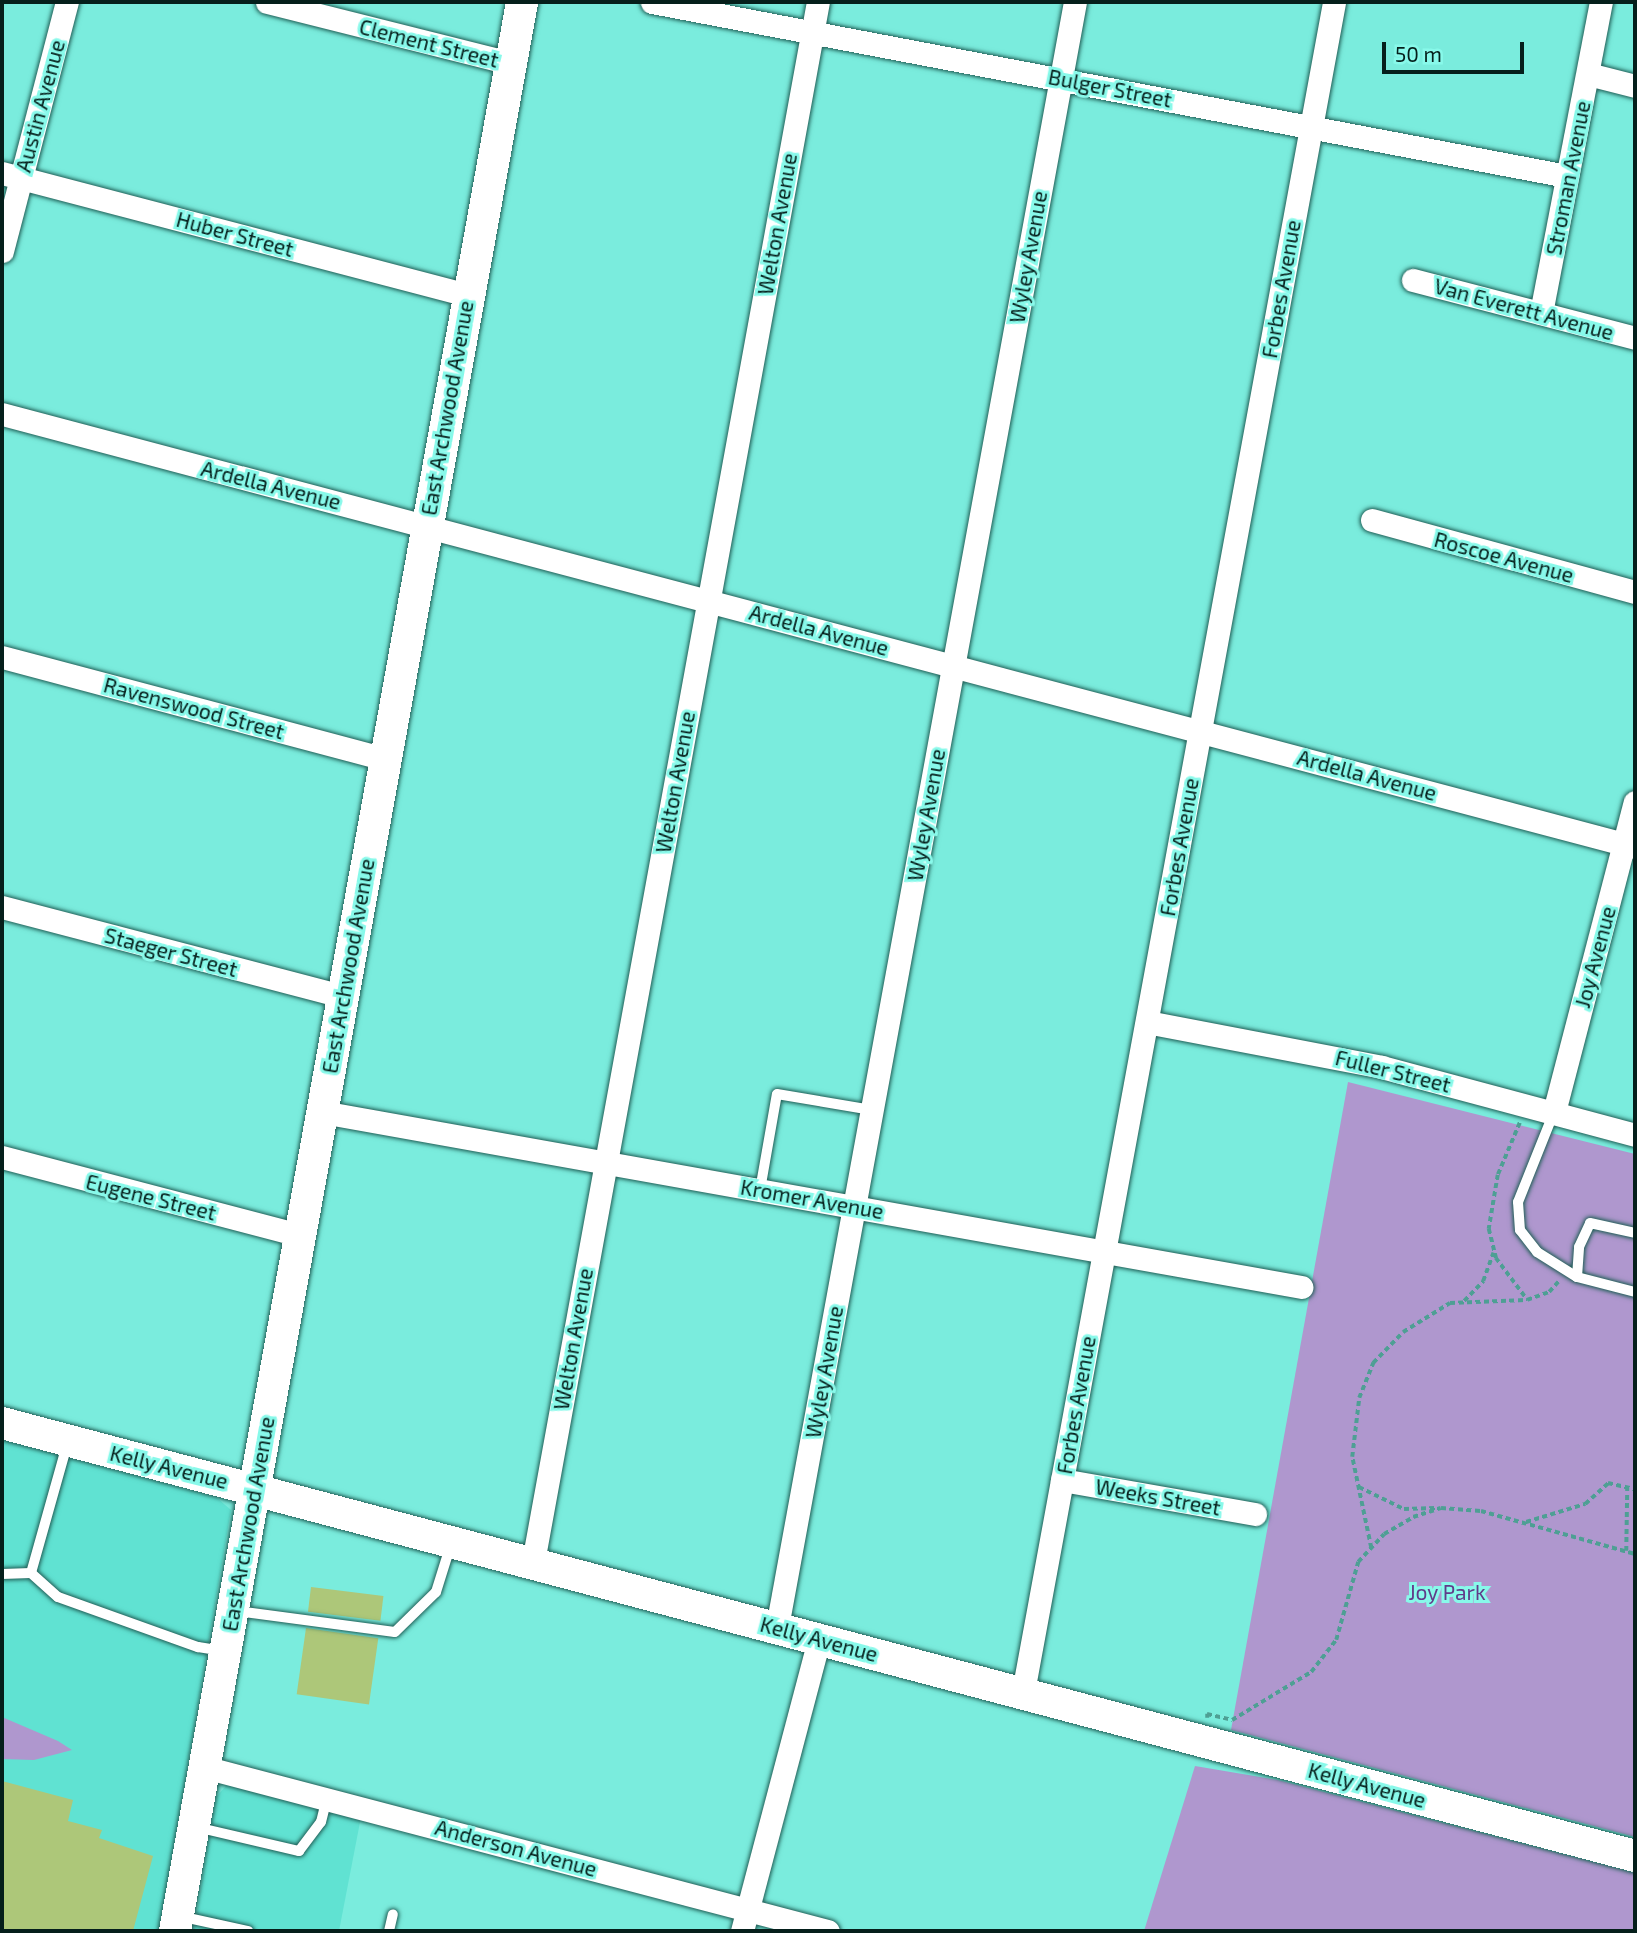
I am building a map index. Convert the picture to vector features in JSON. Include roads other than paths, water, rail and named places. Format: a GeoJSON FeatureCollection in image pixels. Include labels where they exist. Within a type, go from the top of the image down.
{"type":"FeatureCollection","features":[{"type":"Feature","properties":{"kind":"main road","name":"East Archwood Avenue"},"geometry":{"type":"LineString","coordinates":[[176,1924],[467,295],[522,2]]}},
{"type":"Feature","properties":{"kind":"main road","name":"Kelly Avenue"},"geometry":{"type":"LineString","coordinates":[[2,1423],[1635,1856]]}},
{"type":"Feature","properties":{"kind":"street","name":"Austin Avenue"},"geometry":{"type":"LineString","coordinates":[[2,251],[11,175],[68,2]]}},
{"type":"Feature","properties":{"kind":"street","name":"Clement Street"},"geometry":{"type":"LineString","coordinates":[[267,2],[510,63]]}},
{"type":"Feature","properties":{"kind":"street","name":"Bulger Street"},"geometry":{"type":"LineString","coordinates":[[652,2],[1567,176]]}},
{"type":"Feature","properties":{"kind":"street","name":"Welton Avenue"},"geometry":{"type":"LineString","coordinates":[[533,1562],[818,2]]}},
{"type":"Feature","properties":{"kind":"street","name":"Wyley Avenue"},"geometry":{"type":"LineString","coordinates":[[776,1628],[1075,2]]}},
{"type":"Feature","properties":{"kind":"street","name":"Forbes Avenue"},"geometry":{"type":"LineString","coordinates":[[1023,1692],[1334,2]]}},
{"type":"Feature","properties":{"kind":"street","name":"Stroman Avenue"},"geometry":{"type":"LineString","coordinates":[[1541,313],[1601,2]]}},
{"type":"Feature","properties":{"kind":"street"},"geometry":{"type":"LineString","coordinates":[[1588,74],[1635,86]]}},
{"type":"Feature","properties":{"kind":"street","name":"Huber Street"},"geometry":{"type":"LineString","coordinates":[[11,175],[467,295]]}},
{"type":"Feature","properties":{"kind":"street","name":"Van Everett Avenue"},"geometry":{"type":"LineString","coordinates":[[1413,280],[1635,338]]}},
{"type":"Feature","properties":{"kind":"street","name":"Ardella Avenue"},"geometry":{"type":"LineString","coordinates":[[2,414],[1630,846]]}},
{"type":"Feature","properties":{"kind":"street","name":"Roscoe Avenue"},"geometry":{"type":"LineString","coordinates":[[1372,520],[1635,592]]}},
{"type":"Feature","properties":{"kind":"street","name":"Ravenswood Street"},"geometry":{"type":"LineString","coordinates":[[2,657],[386,759]]}},
{"type":"Feature","properties":{"kind":"street","name":"Joy Avenue"},"geometry":{"type":"LineString","coordinates":[[1554,1112],[1630,846],[1635,802]]}},
{"type":"Feature","properties":{"kind":"street","name":"Staeger Street"},"geometry":{"type":"LineString","coordinates":[[2,907],[341,996]]}},
{"type":"Feature","properties":{"kind":"street","name":"Fuller Street"},"geometry":{"type":"LineString","coordinates":[[1147,1022],[1325,1054],[1635,1135]]}},
{"type":"Feature","properties":{"kind":"street","name":"Kromer Avenue"},"geometry":{"type":"LineString","coordinates":[[322,1112],[1301,1287]]}},
{"type":"Feature","properties":{"kind":"street","name":"Eugene Street"},"geometry":{"type":"LineString","coordinates":[[2,1157],[300,1235]]}},
{"type":"Feature","properties":{"kind":"street","name":"Weeks Street"},"geometry":{"type":"LineString","coordinates":[[1062,1480],[1255,1514]]}},
{"type":"Feature","properties":{"kind":"street"},"geometry":{"type":"LineString","coordinates":[[745,1921],[819,1639]]}},
{"type":"Feature","properties":{"kind":"street","name":"Anderson Avenue"},"geometry":{"type":"LineString","coordinates":[[204,1767],[327,1798],[745,1921],[828,1931]]}},
{"type":"Feature","properties":{"kind":"lane"},"geometry":{"type":"LineString","coordinates":[[760,1190],[778,1094],[872,1110]]}},
{"type":"Feature","properties":{"kind":"lane"},"geometry":{"type":"LineString","coordinates":[[1554,1112],[1518,1202],[1520,1230],[1537,1252],[1573,1274],[1635,1292]]}},
{"type":"Feature","properties":{"kind":"lane"},"geometry":{"type":"LineString","coordinates":[[1573,1274],[1579,1247],[1590,1223],[1635,1234]]}},
{"type":"Feature","properties":{"kind":"lane"},"geometry":{"type":"LineString","coordinates":[[31,1573],[68,1441]]}},
{"type":"Feature","properties":{"kind":"lane"},"geometry":{"type":"LineString","coordinates":[[233,1611],[396,1632],[436,1592],[452,1541]]}},
{"type":"Feature","properties":{"kind":"lane"},"geometry":{"type":"LineString","coordinates":[[2,1574],[31,1573],[58,1597],[198,1647],[225,1651]]}},
{"type":"Feature","properties":{"kind":"lane"},"geometry":{"type":"LineString","coordinates":[[193,1827],[299,1851],[321,1822],[327,1798]]}},
{"type":"Feature","properties":{"kind":"lane"},"geometry":{"type":"LineString","coordinates":[[389,1931],[393,1914]]}},
{"type":"Feature","properties":{"kind":"lane"},"geometry":{"type":"LineString","coordinates":[[176,1924],[248,1931]]}},
{"type":"Feature","properties":{"kind":"park label","name":"Joy Park"},"geometry":{"type":"Point","coordinates":[1447,1592]}}]}
